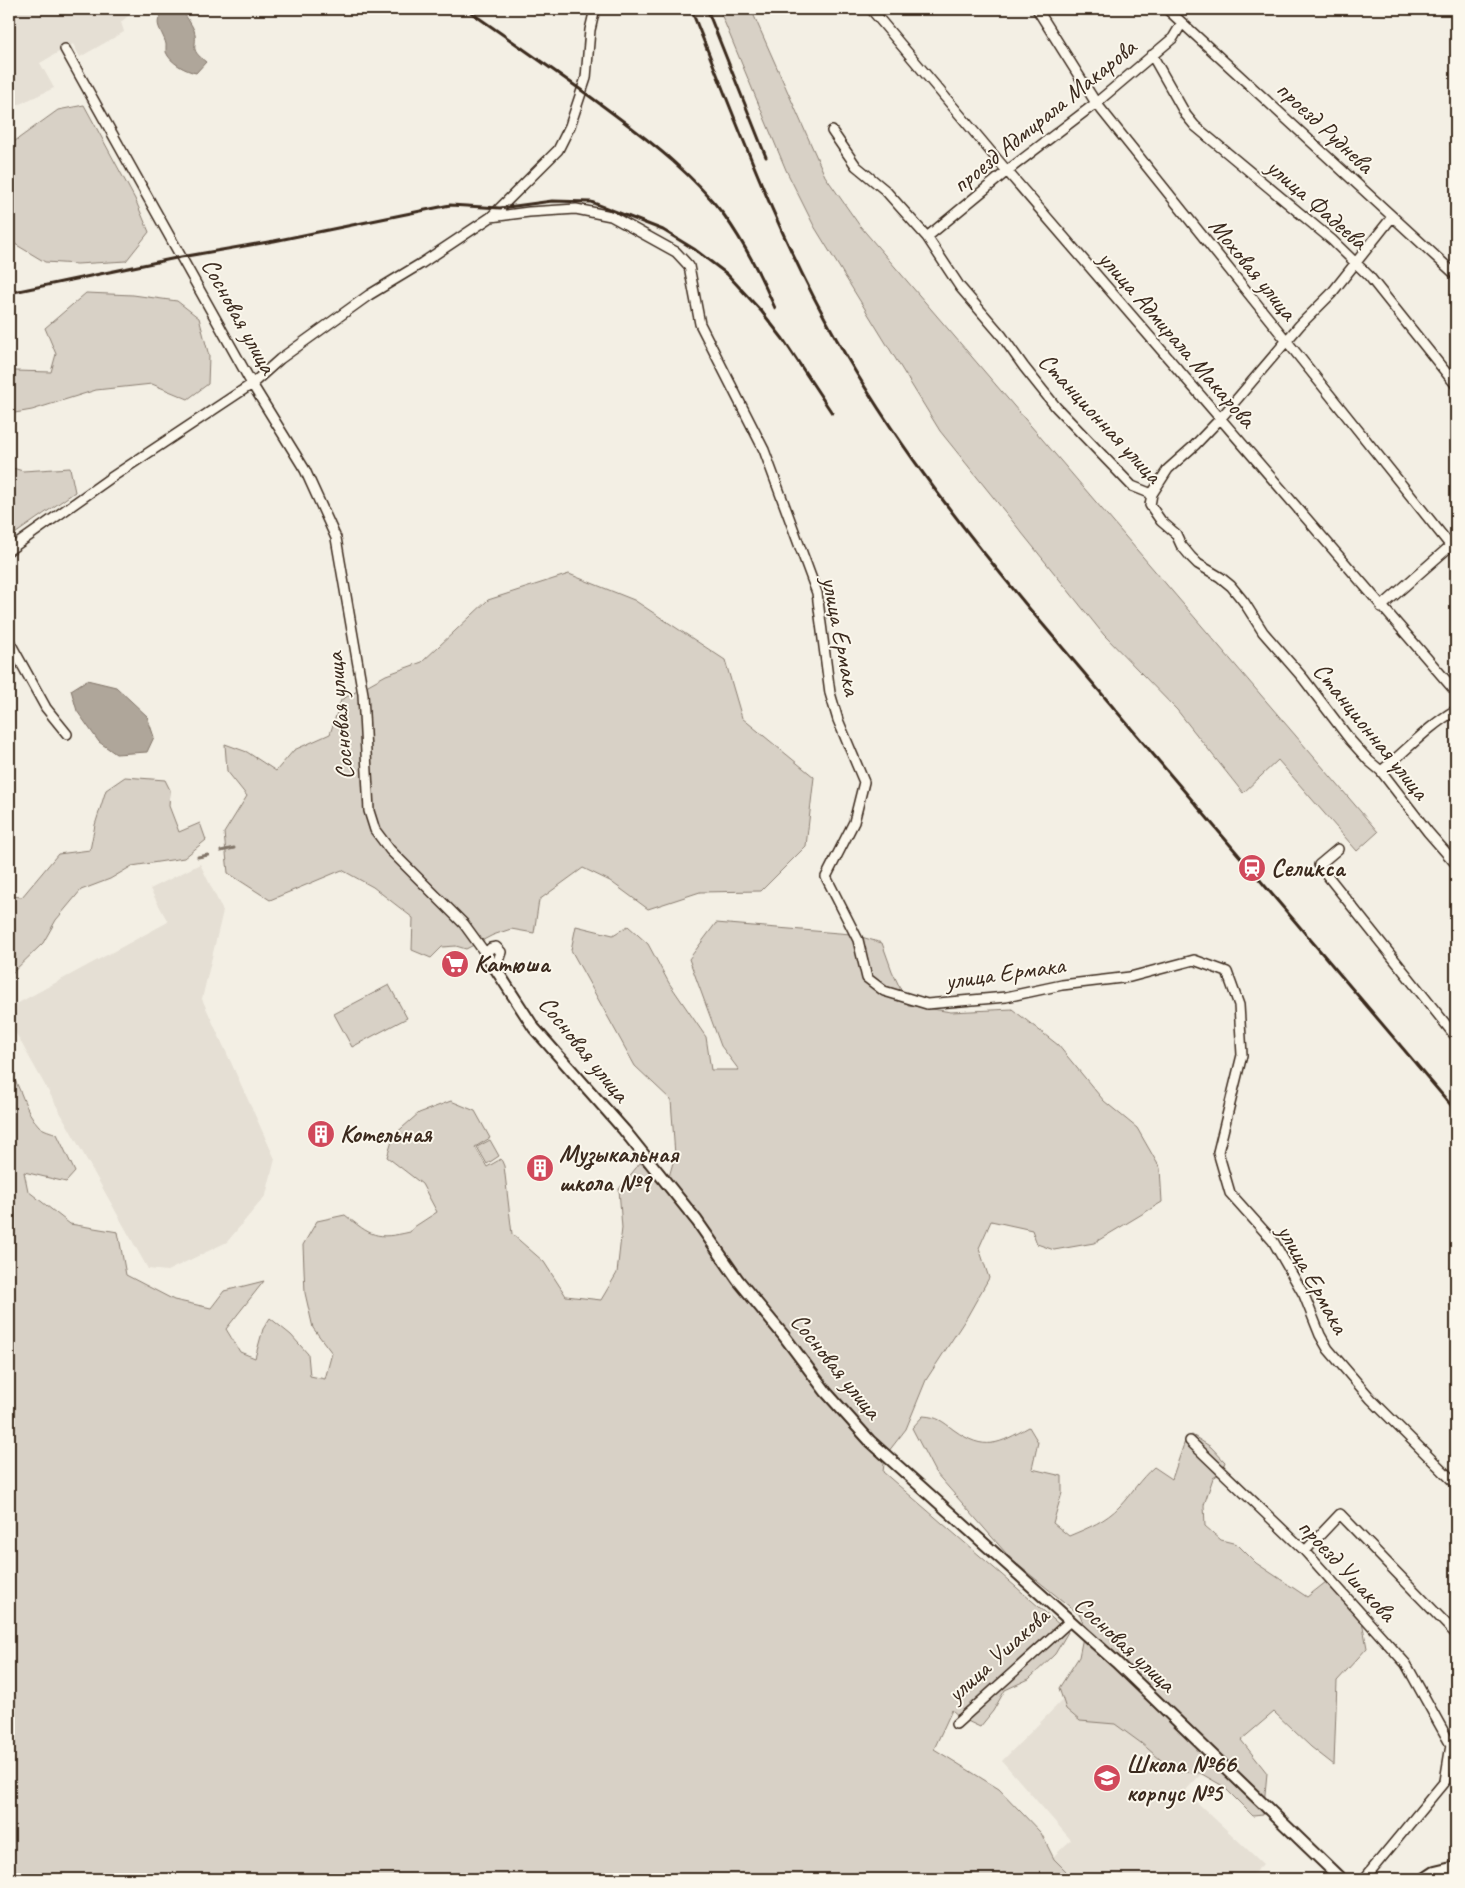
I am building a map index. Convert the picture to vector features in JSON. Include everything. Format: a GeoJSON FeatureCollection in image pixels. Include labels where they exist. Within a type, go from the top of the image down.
{"type":"FeatureCollection","features":[{"type":"Feature","properties":{"kind":"main road"},"geometry":{"type":"LineString","coordinates":[[1434,1877],[1456,1868]]}},
{"type":"Feature","properties":{"kind":"street"},"geometry":{"type":"LineString","coordinates":[[9,550],[109,479],[252,384],[280,359],[369,295],[422,263],[491,217],[558,150],[570,126],[586,78],[590,30],[595,9]]}},
{"type":"Feature","properties":{"kind":"street","name":"улица Адмирала Макарова"},"geometry":{"type":"LineString","coordinates":[[871,9],[1007,171],[1456,692]]}},
{"type":"Feature","properties":{"kind":"street","name":"Моховая улица"},"geometry":{"type":"LineString","coordinates":[[1037,9],[1096,103],[1287,343],[1453,543]]}},
{"type":"Feature","properties":{"kind":"street","name":"проезд Руднева"},"geometry":{"type":"LineString","coordinates":[[1166,9],[1456,275]]}},
{"type":"Feature","properties":{"kind":"street","name":"проезд Адмирала Макарова"},"geometry":{"type":"LineString","coordinates":[[927,237],[1007,171],[1096,103],[1173,38],[1182,23]]}},
{"type":"Feature","properties":{"kind":"street","name":"Сосновая улица"},"geometry":{"type":"LineString","coordinates":[[65,49],[252,384],[305,470],[336,538],[362,694],[369,811],[375,830],[390,850],[464,924],[497,970],[534,1028],[624,1130],[696,1221],[738,1280],[784,1336],[826,1392],[853,1423],[877,1448],[1116,1662],[1340,1879]]}},
{"type":"Feature","properties":{"kind":"street","name":"улица Фадеева"},"geometry":{"type":"LineString","coordinates":[[1152,55],[1186,115],[1195,126],[1332,240],[1356,263],[1369,276],[1456,385]]}},
{"type":"Feature","properties":{"kind":"street","name":"Станционная улица"},"geometry":{"type":"LineString","coordinates":[[832,131],[856,166],[885,190],[927,237],[960,287],[1002,336],[1056,407],[1132,486],[1152,494],[1150,505],[1160,521],[1176,534],[1181,545],[1198,564],[1231,586],[1244,602],[1263,632],[1456,864]]}},
{"type":"Feature","properties":{"kind":"street","name":"улица Ермака"},"geometry":{"type":"LineString","coordinates":[[491,217],[576,209],[611,216],[676,252],[689,266],[700,324],[764,450],[816,593],[830,693],[838,720],[864,782],[854,822],[826,877],[858,940],[867,978],[884,991],[927,1004],[1006,998],[1062,985],[1130,976],[1194,960],[1227,972],[1239,1005],[1242,1055],[1218,1152],[1230,1193],[1273,1241],[1304,1295],[1320,1335],[1328,1349],[1371,1399],[1456,1484]]}},
{"type":"Feature","properties":{"kind":"street"},"geometry":{"type":"LineString","coordinates":[[1152,494],[1168,468],[1195,445],[1220,419],[1356,263],[1392,216]]}},
{"type":"Feature","properties":{"kind":"street"},"geometry":{"type":"LineString","coordinates":[[1381,607],[1453,543]]}},
{"type":"Feature","properties":{"kind":"street"},"geometry":{"type":"LineString","coordinates":[[9,641],[46,708],[67,734]]}},
{"type":"Feature","properties":{"kind":"street"},"geometry":{"type":"LineString","coordinates":[[1381,772],[1404,754],[1441,719],[1456,710]]}},
{"type":"Feature","properties":{"kind":"street"},"geometry":{"type":"LineString","coordinates":[[1338,849],[1319,865],[1456,1037]]}},
{"type":"Feature","properties":{"kind":"street","name":"проезд Ушакова"},"geometry":{"type":"LineString","coordinates":[[1190,1441],[1304,1551],[1406,1664],[1454,1741]]}},
{"type":"Feature","properties":{"kind":"street","name":"проезд Ушакова"},"geometry":{"type":"LineString","coordinates":[[1304,1551],[1340,1514],[1456,1634]]}},
{"type":"Feature","properties":{"kind":"street","name":"улица Ушакова"},"geometry":{"type":"LineString","coordinates":[[956,1724],[1070,1621]]}},
{"type":"Feature","properties":{"kind":"street"},"geometry":{"type":"LineString","coordinates":[[1364,1879],[1444,1781],[1454,1741]]}},
{"type":"Feature","properties":{"kind":"shaded area"},"geometry":{"type":"Polygon","coordinates":[[[9,9],[136,9],[121,22],[124,32],[80,57],[73,44],[40,63],[54,88],[9,109],[9,9]]]}},
{"type":"Feature","properties":{"kind":"shaded area"},"geometry":{"type":"Polygon","coordinates":[[[171,9],[181,9],[194,30],[195,50],[206,62],[196,73],[179,66],[171,60],[166,52],[166,44],[158,21],[164,13],[171,9]]]}},
{"type":"Feature","properties":{"kind":"shaded area"},"geometry":{"type":"Polygon","coordinates":[[[719,9],[751,9],[825,176],[860,226],[1378,832],[1357,851],[1278,760],[1243,793],[1177,710],[1104,635],[940,431],[814,226],[786,170],[719,9]]]}},
{"type":"Feature","properties":{"kind":"shaded area"},"geometry":{"type":"Polygon","coordinates":[[[84,105],[135,199],[149,232],[126,261],[77,264],[45,262],[15,244],[9,224],[9,153],[15,141],[58,110],[84,105]]]}},
{"type":"Feature","properties":{"kind":"shaded area"},"geometry":{"type":"Polygon","coordinates":[[[86,293],[133,295],[177,301],[199,318],[209,356],[208,384],[188,399],[152,384],[96,390],[32,410],[9,414],[9,366],[15,371],[51,372],[56,354],[45,328],[86,293]]]}},
{"type":"Feature","properties":{"kind":"shaded area"},"geometry":{"type":"Polygon","coordinates":[[[9,467],[23,471],[70,468],[75,492],[9,538],[9,467]]]}},
{"type":"Feature","properties":{"kind":"shaded area"},"geometry":{"type":"Polygon","coordinates":[[[569,574],[634,600],[725,660],[742,718],[814,777],[806,846],[761,891],[700,892],[648,909],[610,881],[583,868],[539,900],[534,933],[511,929],[493,935],[466,949],[456,946],[442,947],[431,958],[412,950],[413,918],[373,887],[342,870],[270,900],[228,873],[224,833],[247,796],[227,771],[225,744],[247,752],[276,771],[294,750],[330,734],[341,700],[386,675],[422,662],[488,600],[569,574]]]}},
{"type":"Feature","properties":{"kind":"shaded area"},"geometry":{"type":"Polygon","coordinates":[[[87,680],[116,687],[147,716],[154,737],[147,752],[116,754],[99,742],[77,711],[71,690],[87,680]]]}},
{"type":"Feature","properties":{"kind":"shaded area"},"geometry":{"type":"Polygon","coordinates":[[[125,777],[165,780],[170,790],[169,806],[179,832],[200,823],[206,840],[184,858],[132,866],[110,879],[81,890],[56,920],[43,943],[9,976],[9,896],[22,897],[58,854],[90,850],[95,825],[106,790],[125,777]]]}},
{"type":"Feature","properties":{"kind":"shaded area"},"geometry":{"type":"Polygon","coordinates":[[[200,864],[223,911],[202,999],[275,1159],[266,1195],[227,1242],[167,1271],[148,1269],[9,1021],[9,1008],[168,922],[150,889],[200,864]]]}},
{"type":"Feature","properties":{"kind":"shaded area"},"geometry":{"type":"Polygon","coordinates":[[[716,923],[851,934],[882,943],[892,971],[908,1005],[951,1012],[1012,1009],[1058,1045],[1104,1101],[1137,1128],[1160,1168],[1162,1202],[1094,1243],[1054,1250],[1037,1244],[1032,1230],[991,1221],[979,1248],[989,1278],[967,1317],[926,1380],[906,1429],[885,1456],[883,1472],[1068,1632],[1055,1654],[1029,1679],[1005,1690],[993,1711],[980,1727],[961,1718],[952,1710],[934,1749],[999,1789],[1041,1833],[1054,1859],[1074,1879],[9,1879],[9,1071],[34,1120],[45,1130],[57,1134],[75,1172],[66,1182],[24,1172],[28,1191],[70,1224],[118,1232],[126,1275],[174,1300],[211,1308],[224,1291],[264,1281],[226,1329],[240,1352],[255,1358],[263,1329],[270,1318],[291,1335],[308,1354],[310,1376],[325,1379],[332,1353],[313,1328],[305,1293],[303,1245],[317,1221],[345,1215],[368,1232],[389,1236],[410,1232],[414,1227],[437,1212],[422,1184],[387,1157],[394,1135],[419,1113],[451,1101],[475,1111],[490,1138],[475,1147],[487,1167],[501,1159],[504,1166],[512,1234],[544,1262],[566,1296],[601,1300],[617,1273],[622,1228],[619,1189],[640,1163],[655,1173],[669,1177],[675,1155],[671,1100],[635,1066],[571,950],[576,926],[613,935],[628,926],[648,944],[669,983],[706,1037],[711,1070],[739,1070],[721,1046],[689,959],[716,923]]]}},
{"type":"Feature","properties":{"kind":"shaded area"},"geometry":{"type":"Polygon","coordinates":[[[389,985],[407,1018],[352,1047],[334,1014],[389,985]]]}},
{"type":"Feature","properties":{"kind":"shaded area"},"geometry":{"type":"Polygon","coordinates":[[[490,1140],[499,1156],[487,1164],[477,1147],[490,1140]]]}},
{"type":"Feature","properties":{"kind":"shaded area"},"geometry":{"type":"Polygon","coordinates":[[[923,1416],[940,1420],[965,1437],[983,1443],[992,1443],[1009,1438],[1029,1427],[1038,1442],[1032,1469],[1062,1476],[1062,1493],[1053,1523],[1069,1536],[1109,1516],[1154,1467],[1172,1479],[1186,1438],[1192,1435],[1211,1447],[1225,1462],[1221,1473],[1213,1478],[1204,1505],[1205,1526],[1221,1540],[1237,1544],[1256,1563],[1307,1597],[1326,1582],[1342,1597],[1362,1621],[1367,1648],[1337,1681],[1334,1765],[1311,1747],[1274,1712],[1241,1740],[1267,1773],[1263,1815],[1253,1816],[1223,1786],[1200,1773],[1175,1772],[1115,1724],[1080,1721],[1066,1709],[1059,1688],[1079,1657],[1085,1627],[1080,1615],[1012,1560],[935,1472],[912,1428],[923,1416]]]}},
{"type":"Feature","properties":{"kind":"shaded area","name":"Школа №66 корпус №5"},"geometry":{"type":"Polygon","coordinates":[[[1102,1660],[1210,1765],[1185,1791],[1263,1864],[1248,1879],[1049,1879],[1040,1869],[1071,1840],[1002,1761],[1102,1660]]]}},
{"type":"Feature","properties":{"kind":"waterway"},"geometry":{"type":"LineString","coordinates":[[221,851],[234,848]]}},
{"type":"Feature","properties":{"kind":"waterway"},"geometry":{"type":"LineString","coordinates":[[198,857],[208,855]]}},
{"type":"Feature","properties":{"kind":"railway"},"geometry":{"type":"LineString","coordinates":[[466,9],[560,74],[615,115],[659,149],[700,187],[724,215],[739,237],[775,308]]}},
{"type":"Feature","properties":{"kind":"railway"},"geometry":{"type":"LineString","coordinates":[[691,9],[758,177],[795,260],[815,300],[858,376],[903,445],[951,511],[1028,607],[1456,1111]]}},
{"type":"Feature","properties":{"kind":"railway"},"geometry":{"type":"LineString","coordinates":[[707,9],[766,157]]}},
{"type":"Feature","properties":{"kind":"railway"},"geometry":{"type":"LineString","coordinates":[[9,293],[181,257],[274,241],[450,205],[500,208],[552,201],[591,202],[663,230],[694,249],[727,274],[762,312],[783,339],[832,413]]}},
{"type":"Feature","properties":{"kind":"place","name":"Селикса"},"geometry":{"type":"Point","coordinates":[1252,868]}},
{"type":"Feature","properties":{"kind":"place","name":"Катюша"},"geometry":{"type":"Point","coordinates":[455,964]}},
{"type":"Feature","properties":{"kind":"place","name":"Котельная"},"geometry":{"type":"Point","coordinates":[321,1134]}},
{"type":"Feature","properties":{"kind":"place","name":"Музыкальная школа №9"},"geometry":{"type":"Point","coordinates":[540,1168]}},
{"type":"Feature","properties":{"kind":"place","name":"Школа №66 корпус №5"},"geometry":{"type":"Point","coordinates":[1107,1778]}}]}
